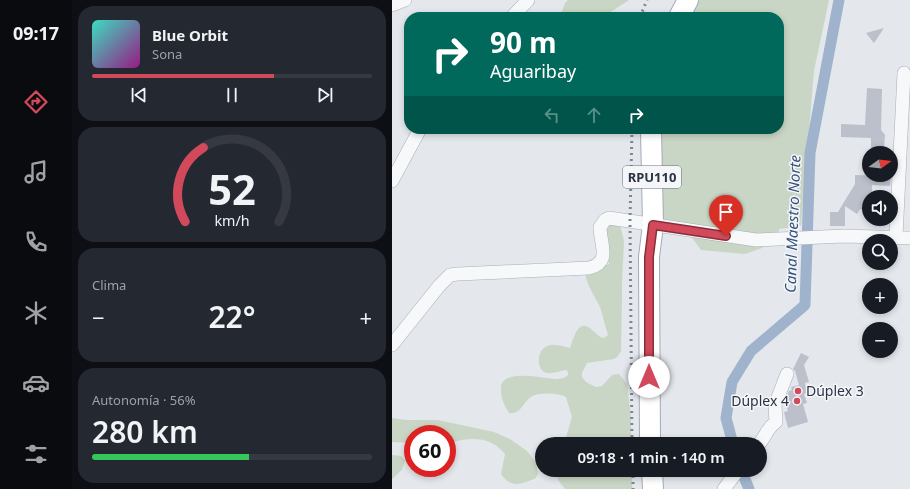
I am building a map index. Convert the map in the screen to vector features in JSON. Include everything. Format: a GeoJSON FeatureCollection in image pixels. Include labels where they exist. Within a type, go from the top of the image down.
{"type":"FeatureCollection","features":[{"type":"Feature","properties":{"kind":"main road"},"geometry":{"type":"LineString","coordinates":[[682,12],[688,0]]}},
{"type":"Feature","properties":{"kind":"main road","name":"RPU110"},"geometry":{"type":"LineString","coordinates":[[650,437],[649,257],[653,225],[651,134]]}},
{"type":"Feature","properties":{"kind":"main road"},"geometry":{"type":"LineString","coordinates":[[652,477],[652,489]]}},
{"type":"Feature","properties":{"kind":"street"},"geometry":{"type":"LineString","coordinates":[[392,5],[405,0]]}},
{"type":"Feature","properties":{"kind":"street"},"geometry":{"type":"LineString","coordinates":[[517,12],[528,0]]}},
{"type":"Feature","properties":{"kind":"street"},"geometry":{"type":"LineString","coordinates":[[896,234],[904,73]]}},
{"type":"Feature","properties":{"kind":"street"},"geometry":{"type":"LineString","coordinates":[[392,181],[417,134]]}},
{"type":"Feature","properties":{"kind":"street"},"geometry":{"type":"LineString","coordinates":[[392,345],[439,286],[450,275],[589,268],[599,264],[603,258],[600,227],[604,220],[614,218],[756,240],[862,236]]}},
{"type":"Feature","properties":{"kind":"street"},"geometry":{"type":"LineString","coordinates":[[898,237],[910,238]]}},
{"type":"Feature","properties":{"kind":"street"},"geometry":{"type":"LineString","coordinates":[[767,440],[775,435],[778,428],[775,406],[787,374]]}},
{"type":"Feature","properties":{"kind":"street"},"geometry":{"type":"LineString","coordinates":[[724,489],[733,477]]}},
{"type":"Feature","properties":{"kind":"green space"},"geometry":{"type":"Polygon","coordinates":[[[568,0],[629,0],[611,12],[562,12],[565,3],[568,0]]]}},
{"type":"Feature","properties":{"kind":"green space"},"geometry":{"type":"Polygon","coordinates":[[[695,0],[829,0],[814,71],[801,226],[779,229],[779,233],[762,248],[745,254],[701,250],[681,223],[657,220],[657,134],[784,134],[784,12],[688,12],[695,0]]]}},
{"type":"Feature","properties":{"kind":"green space"},"geometry":{"type":"Polygon","coordinates":[[[606,222],[620,225],[624,241],[621,351],[614,359],[587,363],[582,373],[582,377],[586,382],[596,387],[602,386],[612,375],[619,374],[627,384],[631,417],[631,437],[566,437],[572,417],[566,397],[548,394],[534,395],[528,399],[519,410],[509,413],[503,401],[501,389],[503,382],[508,378],[515,376],[534,376],[557,379],[566,377],[568,372],[566,370],[551,373],[543,371],[539,364],[540,354],[546,346],[551,345],[570,348],[575,334],[581,327],[588,327],[602,338],[608,335],[600,307],[589,286],[585,272],[609,264],[604,239],[606,222]]]}},
{"type":"Feature","properties":{"kind":"green space"},"geometry":{"type":"Polygon","coordinates":[[[392,418],[406,420],[438,420],[494,432],[510,439],[527,451],[535,462],[535,477],[536,477],[517,484],[509,482],[501,474],[505,454],[492,443],[485,440],[471,439],[456,441],[456,425],[404,425],[404,443],[392,442],[392,418]]]}},
{"type":"Feature","properties":{"kind":"green space"},"geometry":{"type":"Polygon","coordinates":[[[392,455],[401,456],[404,459],[402,470],[392,479],[392,455]]]}},
{"type":"Feature","properties":{"kind":"green space"},"geometry":{"type":"Polygon","coordinates":[[[557,477],[632,477],[632,489],[565,489],[557,477]]]}},
{"type":"Feature","properties":{"kind":"building"},"geometry":{"type":"Polygon","coordinates":[[[884,28],[874,43],[866,33],[884,28]]]}},
{"type":"Feature","properties":{"kind":"building"},"geometry":{"type":"Polygon","coordinates":[[[867,88],[882,89],[881,130],[885,135],[884,146],[871,146],[871,138],[841,137],[841,124],[865,125],[867,88]]]}},
{"type":"Feature","properties":{"kind":"building"},"geometry":{"type":"Polygon","coordinates":[[[855,175],[862,175],[862,182],[890,182],[890,186],[872,185],[872,190],[862,190],[862,210],[860,209],[857,214],[845,206],[845,226],[830,226],[830,212],[838,212],[855,184],[855,175]]]}},
{"type":"Feature","properties":{"kind":"building"},"geometry":{"type":"Polygon","coordinates":[[[801,353],[809,357],[804,365],[809,382],[805,383],[807,393],[804,394],[807,403],[803,404],[808,422],[788,428],[784,412],[788,411],[785,402],[788,402],[787,396],[789,391],[792,390],[791,387],[799,385],[793,369],[801,353]]]}},
{"type":"Feature","properties":{"kind":"waterway","name":"Canal Maestro Norte"},"geometry":{"type":"LineString","coordinates":[[731,437],[726,418],[732,382],[751,351],[805,305],[810,153],[839,0]]}},
{"type":"Feature","properties":{"kind":"waterway","name":"Canal Maestro Norte"},"geometry":{"type":"LineString","coordinates":[[744,477],[749,489]]}},
{"type":"Feature","properties":{"kind":"railway"},"geometry":{"type":"LineString","coordinates":[[642,12],[647,0]]}},
{"type":"Feature","properties":{"kind":"railway"},"geometry":{"type":"LineString","coordinates":[[632,134],[630,221],[632,437]]}},
{"type":"Feature","properties":{"kind":"railway"},"geometry":{"type":"LineString","coordinates":[[633,477],[633,489]]}},
{"type":"Feature","properties":{"kind":"place","name":"Dúplex 3"},"geometry":{"type":"Point","coordinates":[798,391]}},
{"type":"Feature","properties":{"kind":"place","name":"Dúplex 4"},"geometry":{"type":"Point","coordinates":[797,401]}},
{"type":"Feature","properties":{"kind":"route"},"geometry":{"type":"LineString","coordinates":[[649,377],[649,257],[653,225],[726,236]]}}]}
